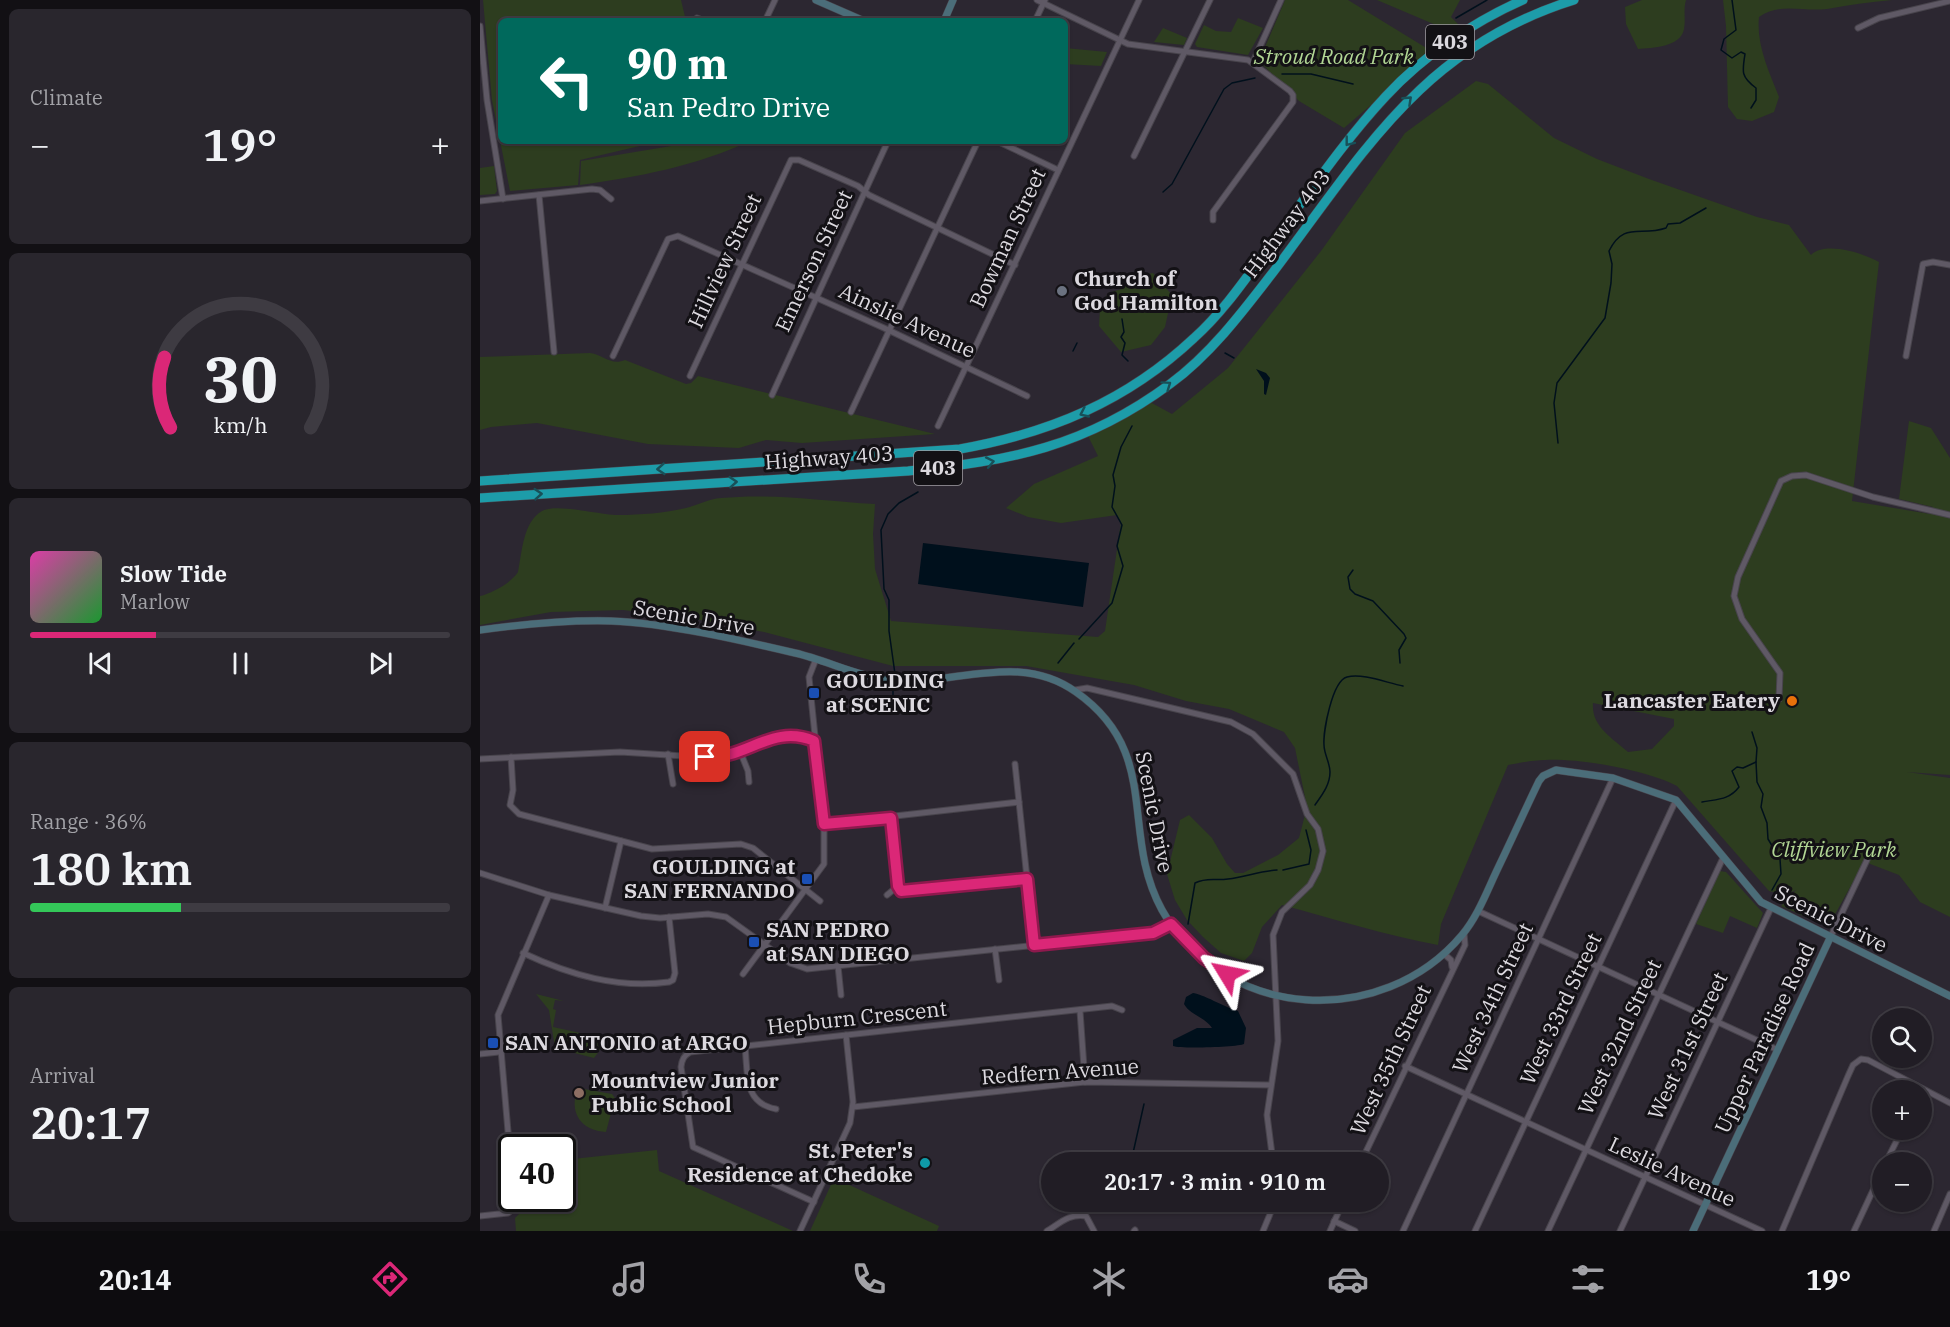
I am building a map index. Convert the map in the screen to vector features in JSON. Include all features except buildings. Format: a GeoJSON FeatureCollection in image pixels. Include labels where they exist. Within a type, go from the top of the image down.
{"type":"FeatureCollection","features":[{"type":"Feature","properties":{"kind":"highway","name":"Highway 403"},"geometry":{"type":"LineString","coordinates":[[480,480],[960,449],[1017,438],[1079,416],[1132,388],[1197,336],[1229,301],[1385,96],[1402,79],[1470,29],[1523,0]]}},
{"type":"Feature","properties":{"kind":"highway","name":"Highway 403"},"geometry":{"type":"LineString","coordinates":[[480,498],[954,466],[1025,455],[1076,437],[1121,416],[1171,383],[1195,362],[1252,300],[1401,106],[1444,66],[1490,36],[1541,12],[1574,0]]}},
{"type":"Feature","properties":{"kind":"street"},"geometry":{"type":"LineString","coordinates":[[766,18],[775,0]]}},
{"type":"Feature","properties":{"kind":"street"},"geometry":{"type":"LineString","coordinates":[[816,0],[857,18]]}},
{"type":"Feature","properties":{"kind":"street"},"geometry":{"type":"LineString","coordinates":[[945,18],[953,0]]}},
{"type":"Feature","properties":{"kind":"street"},"geometry":{"type":"LineString","coordinates":[[1036,0],[1120,40],[1253,62],[1290,91],[1293,95],[1293,102],[1213,212],[1213,220]]}},
{"type":"Feature","properties":{"kind":"street","name":"Bowman Street"},"geometry":{"type":"LineString","coordinates":[[938,426],[1139,0]]}},
{"type":"Feature","properties":{"kind":"street"},"geometry":{"type":"LineString","coordinates":[[1134,156],[1210,0]]}},
{"type":"Feature","properties":{"kind":"street"},"geometry":{"type":"LineString","coordinates":[[1253,62],[1281,0]]}},
{"type":"Feature","properties":{"kind":"street"},"geometry":{"type":"LineString","coordinates":[[1858,28],[1879,18],[1950,1]]}},
{"type":"Feature","properties":{"kind":"street"},"geometry":{"type":"LineString","coordinates":[[1036,18],[1044,2]]}},
{"type":"Feature","properties":{"kind":"street"},"geometry":{"type":"LineString","coordinates":[[480,26],[487,100],[503,199]]}},
{"type":"Feature","properties":{"kind":"street","name":"Emerson Street"},"geometry":{"type":"LineString","coordinates":[[772,395],[887,144]]}},
{"type":"Feature","properties":{"kind":"street"},"geometry":{"type":"LineString","coordinates":[[851,412],[977,144]]}},
{"type":"Feature","properties":{"kind":"street"},"geometry":{"type":"LineString","coordinates":[[1003,144],[1058,170]]}},
{"type":"Feature","properties":{"kind":"street","name":"Hillview Street"},"geometry":{"type":"LineString","coordinates":[[690,376],[791,160],[799,160],[858,186],[864,191]]}},
{"type":"Feature","properties":{"kind":"street"},"geometry":{"type":"LineString","coordinates":[[480,201],[592,189],[600,190],[611,199]]}},
{"type":"Feature","properties":{"kind":"street"},"geometry":{"type":"LineString","coordinates":[[864,191],[1015,265]]}},
{"type":"Feature","properties":{"kind":"street"},"geometry":{"type":"LineString","coordinates":[[539,195],[554,352]]}},
{"type":"Feature","properties":{"kind":"street","name":"Ainslie Avenue"},"geometry":{"type":"LineString","coordinates":[[614,356],[668,239],[673,236],[889,330],[1027,396]]}},
{"type":"Feature","properties":{"kind":"street"},"geometry":{"type":"LineString","coordinates":[[1906,356],[1923,264],[1932,262],[1950,266]]}},
{"type":"Feature","properties":{"kind":"street"},"geometry":{"type":"LineString","coordinates":[[1779,699],[1780,673],[1742,619],[1734,596],[1738,577],[1781,481],[1792,476],[1806,476],[1873,497],[1950,514]]}},
{"type":"Feature","properties":{"kind":"street","name":"Scenic Drive"},"geometry":{"type":"LineString","coordinates":[[480,630],[554,623],[611,621],[649,625],[735,640],[891,680],[920,680],[1006,670],[1042,676],[1075,690],[1105,718],[1126,751],[1133,773],[1144,860],[1152,888],[1171,924],[1185,941],[1215,967],[1240,982],[1277,997],[1317,1001],[1362,997],[1406,980],[1444,954],[1464,933],[1478,911],[1543,776],[1556,770],[1613,778],[1676,800],[1755,897],[1771,908],[1830,938],[1950,996]]}},
{"type":"Feature","properties":{"kind":"street"},"geometry":{"type":"LineString","coordinates":[[743,974],[824,864],[824,824],[809,677],[816,659]]}},
{"type":"Feature","properties":{"kind":"street"},"geometry":{"type":"LineString","coordinates":[[1075,690],[1087,688],[1231,722],[1253,734],[1293,774],[1307,814],[1318,829],[1323,851],[1318,870],[1310,885],[1282,912],[1277,922],[1272,950],[1277,997],[1278,1041],[1267,1115],[1272,1152]]}},
{"type":"Feature","properties":{"kind":"street"},"geometry":{"type":"LineString","coordinates":[[480,759],[609,752],[716,758],[780,735],[814,741]]}},
{"type":"Feature","properties":{"kind":"street"},"geometry":{"type":"LineString","coordinates":[[740,751],[748,771],[749,782]]}},
{"type":"Feature","properties":{"kind":"street"},"geometry":{"type":"LineString","coordinates":[[668,754],[673,784]]}},
{"type":"Feature","properties":{"kind":"street"},"geometry":{"type":"LineString","coordinates":[[511,757],[513,790],[510,805],[514,812],[661,850],[741,844],[753,848],[820,901]]}},
{"type":"Feature","properties":{"kind":"street"},"geometry":{"type":"LineString","coordinates":[[1015,764],[1034,945]]}},
{"type":"Feature","properties":{"kind":"street","name":"West 34th Street"},"geometry":{"type":"LineString","coordinates":[[1403,1231],[1613,778]]}},
{"type":"Feature","properties":{"kind":"street","name":"West 33rd Street"},"geometry":{"type":"LineString","coordinates":[[1475,1231],[1676,800]]}},
{"type":"Feature","properties":{"kind":"street"},"geometry":{"type":"LineString","coordinates":[[824,824],[1019,802]]}},
{"type":"Feature","properties":{"kind":"street"},"geometry":{"type":"LineString","coordinates":[[891,818],[898,886],[901,891],[1027,879]]}},
{"type":"Feature","properties":{"kind":"street"},"geometry":{"type":"LineString","coordinates":[[605,908],[621,841]]}},
{"type":"Feature","properties":{"kind":"street","name":"West 32nd Street"},"geometry":{"type":"LineString","coordinates":[[1548,1231],[1723,858]]}},
{"type":"Feature","properties":{"kind":"street","name":"Upper Paradise Road"},"geometry":{"type":"LineString","coordinates":[[1693,1231],[1867,860]]}},
{"type":"Feature","properties":{"kind":"street"},"geometry":{"type":"LineString","coordinates":[[480,882],[482,874],[549,895],[641,916],[669,918],[718,914],[726,917],[798,967],[838,966],[1153,933],[1171,924]]}},
{"type":"Feature","properties":{"kind":"street"},"geometry":{"type":"LineString","coordinates":[[887,895],[898,886]]}},
{"type":"Feature","properties":{"kind":"street"},"geometry":{"type":"LineString","coordinates":[[507,1134],[499,1052],[498,1015],[549,895]]}},
{"type":"Feature","properties":{"kind":"street","name":"West 31st Street"},"geometry":{"type":"LineString","coordinates":[[1620,1231],[1771,908]]}},
{"type":"Feature","properties":{"kind":"street"},"geometry":{"type":"LineString","coordinates":[[1478,911],[1779,1050]]}},
{"type":"Feature","properties":{"kind":"street"},"geometry":{"type":"LineString","coordinates":[[523,953],[568,972],[620,984],[634,986],[669,982],[673,980],[675,973],[669,918]]}},
{"type":"Feature","properties":{"kind":"street","name":"West 35th Street"},"geometry":{"type":"LineString","coordinates":[[1366,1152],[1465,945],[1464,933]]}},
{"type":"Feature","properties":{"kind":"street"},"geometry":{"type":"LineString","coordinates":[[995,949],[999,980]]}},
{"type":"Feature","properties":{"kind":"street","name":"West 35th Street"},"geometry":{"type":"LineString","coordinates":[[1444,954],[1451,960],[1452,972]]}},
{"type":"Feature","properties":{"kind":"street"},"geometry":{"type":"LineString","coordinates":[[838,966],[841,994]]}},
{"type":"Feature","properties":{"kind":"street","name":"Hepburn Crescent"},"geometry":{"type":"LineString","coordinates":[[814,1202],[693,1147],[682,1060],[690,1052],[1112,1006],[1122,1010]]}},
{"type":"Feature","properties":{"kind":"street"},"geometry":{"type":"LineString","coordinates":[[1080,1011],[1085,1082]]}},
{"type":"Feature","properties":{"kind":"street"},"geometry":{"type":"LineString","coordinates":[[800,1231],[845,1136],[853,1107],[846,1035]]}},
{"type":"Feature","properties":{"kind":"street"},"geometry":{"type":"LineString","coordinates":[[745,1046],[751,1092],[758,1103],[776,1108]]}},
{"type":"Feature","properties":{"kind":"street"},"geometry":{"type":"LineString","coordinates":[[480,1054],[499,1052]]}},
{"type":"Feature","properties":{"kind":"street"},"geometry":{"type":"LineString","coordinates":[[1782,1231],[1854,1065],[1861,1059],[1868,1060],[1903,1080]]}},
{"type":"Feature","properties":{"kind":"street","name":"Leslie Avenue"},"geometry":{"type":"LineString","coordinates":[[1405,1066],[1762,1231]]}},
{"type":"Feature","properties":{"kind":"street","name":"Redfern Avenue"},"geometry":{"type":"LineString","coordinates":[[853,1107],[1085,1082],[1270,1085]]}},
{"type":"Feature","properties":{"kind":"street"},"geometry":{"type":"LineString","coordinates":[[1932,1095],[1950,1102]]}},
{"type":"Feature","properties":{"kind":"street"},"geometry":{"type":"LineString","coordinates":[[1854,1231],[1872,1192]]}},
{"type":"Feature","properties":{"kind":"street"},"geometry":{"type":"LineString","coordinates":[[1934,1231],[1950,1194]]}},
{"type":"Feature","properties":{"kind":"street"},"geometry":{"type":"LineString","coordinates":[[480,1216],[509,1212]]}},
{"type":"Feature","properties":{"kind":"street"},"geometry":{"type":"LineString","coordinates":[[1263,1231],[1271,1212]]}},
{"type":"Feature","properties":{"kind":"street"},"geometry":{"type":"LineString","coordinates":[[1330,1231],[1338,1212]]}},
{"type":"Feature","properties":{"kind":"street"},"geometry":{"type":"LineString","coordinates":[[1047,1231],[1072,1216],[1079,1215],[1086,1216],[1094,1231]]}},
{"type":"Feature","properties":{"kind":"street"},"geometry":{"type":"LineString","coordinates":[[1334,1221],[1355,1231]]}},
{"type":"Feature","properties":{"kind":"green space"},"geometry":{"type":"Polygon","coordinates":[[[483,0],[681,0],[685,18],[498,18],[498,130],[492,100],[483,0]]]}},
{"type":"Feature","properties":{"kind":"green space","name":"Stroud Road Park"},"geometry":{"type":"Polygon","coordinates":[[[1285,0],[1348,0],[1428,49],[1412,70],[1344,128],[1299,101],[1261,63],[1260,59],[1285,0]]]}},
{"type":"Feature","properties":{"kind":"green space"},"geometry":{"type":"Polygon","coordinates":[[[1377,0],[1460,0],[1451,17],[1460,26],[1450,31],[1377,0]]]}},
{"type":"Feature","properties":{"kind":"green space"},"geometry":{"type":"Polygon","coordinates":[[[1642,0],[1686,0],[1684,29],[1678,40],[1665,45],[1638,49],[1626,24],[1625,7],[1642,0]]]}},
{"type":"Feature","properties":{"kind":"green space"},"geometry":{"type":"Polygon","coordinates":[[[1723,0],[1892,0],[1818,10],[1775,10],[1759,17],[1761,48],[1779,97],[1774,112],[1752,121],[1737,119],[1728,107],[1723,0]]]}},
{"type":"Feature","properties":{"kind":"green space"},"geometry":{"type":"Polygon","coordinates":[[[1238,18],[1263,28],[1248,55],[1197,47],[1195,44],[1204,25],[1216,31],[1231,32],[1238,18]]]}},
{"type":"Feature","properties":{"kind":"green space"},"geometry":{"type":"Polygon","coordinates":[[[1163,28],[1187,38],[1184,45],[1154,42],[1163,28]]]}},
{"type":"Feature","properties":{"kind":"green space"},"geometry":{"type":"Polygon","coordinates":[[[1068,48],[1107,52],[1101,66],[1068,64],[1068,48]]]}},
{"type":"Feature","properties":{"kind":"green space","name":"Cliffview Park"},"geometry":{"type":"Polygon","coordinates":[[[1476,81],[1488,84],[1554,138],[1597,159],[1757,217],[1789,225],[1811,255],[1825,249],[1844,250],[1879,262],[1852,501],[1930,514],[1933,507],[1899,499],[1909,421],[1931,428],[1950,458],[1950,775],[1907,772],[1950,778],[1950,917],[1920,902],[1899,875],[1865,862],[1868,855],[1828,927],[1781,906],[1796,890],[1785,895],[1769,891],[1677,786],[1649,775],[1613,766],[1576,761],[1540,760],[1508,765],[1441,924],[1438,945],[1379,932],[1282,905],[1262,927],[1252,953],[1244,961],[1221,953],[1187,920],[1175,900],[1167,874],[1180,820],[1189,815],[1212,838],[1235,873],[1243,873],[1278,855],[1299,838],[1307,807],[1295,748],[1284,732],[1229,709],[1186,701],[1134,685],[1026,666],[893,666],[764,632],[684,617],[623,610],[551,612],[480,625],[480,596],[501,587],[518,572],[527,530],[531,522],[542,511],[557,508],[610,514],[644,514],[686,508],[717,499],[760,496],[875,504],[873,534],[875,569],[891,621],[1098,637],[1105,631],[1121,522],[1117,515],[1061,523],[1028,517],[1006,508],[1034,484],[1098,456],[1088,436],[1150,402],[1172,414],[1228,368],[1321,251],[1405,133],[1476,81]],[[1593,703],[1593,711],[1599,725],[1628,752],[1652,749],[1674,726],[1674,719],[1593,703]]]}},
{"type":"Feature","properties":{"kind":"green space"},"geometry":{"type":"Polygon","coordinates":[[[501,144],[648,144],[580,160],[578,185],[510,191],[501,144]]]}},
{"type":"Feature","properties":{"kind":"green space"},"geometry":{"type":"Polygon","coordinates":[[[683,144],[743,144],[688,164],[580,185],[581,161],[683,144]]]}},
{"type":"Feature","properties":{"kind":"green space"},"geometry":{"type":"Polygon","coordinates":[[[494,166],[497,191],[495,194],[480,195],[480,168],[494,166]]]}},
{"type":"Feature","properties":{"kind":"green space"},"geometry":{"type":"Polygon","coordinates":[[[1153,273],[1172,295],[1165,327],[1151,345],[1121,352],[1099,326],[1100,308],[1108,293],[1122,289],[1131,277],[1153,273]]]}},
{"type":"Feature","properties":{"kind":"green space"},"geometry":{"type":"Polygon","coordinates":[[[590,353],[616,362],[625,360],[686,384],[691,383],[698,376],[935,434],[802,443],[766,440],[739,448],[648,444],[537,423],[480,430],[480,357],[590,353]]]}},
{"type":"Feature","properties":{"kind":"green space"},"geometry":{"type":"Polygon","coordinates":[[[1720,871],[1726,872],[1763,913],[1757,928],[1730,916],[1723,933],[1696,924],[1720,871]]]}},
{"type":"Feature","properties":{"kind":"green space"},"geometry":{"type":"Polygon","coordinates":[[[536,994],[564,1001],[555,1000],[553,1027],[608,1039],[594,1058],[555,1048],[549,1010],[536,994]]]}},
{"type":"Feature","properties":{"kind":"green space"},"geometry":{"type":"Polygon","coordinates":[[[578,1088],[612,1094],[615,1098],[606,1132],[590,1128],[579,1119],[575,1105],[578,1088]]]}},
{"type":"Feature","properties":{"kind":"green space"},"geometry":{"type":"Polygon","coordinates":[[[657,1150],[659,1171],[793,1231],[516,1231],[515,1218],[521,1212],[576,1212],[576,1159],[657,1150]]]}},
{"type":"Feature","properties":{"kind":"green space"},"geometry":{"type":"Polygon","coordinates":[[[834,1178],[939,1226],[937,1231],[810,1231],[834,1178]]]}},
{"type":"Feature","properties":{"kind":"water"},"geometry":{"type":"Polygon","coordinates":[[[1256,369],[1266,373],[1270,378],[1266,395],[1264,394],[1264,381],[1256,369]]]}},
{"type":"Feature","properties":{"kind":"water"},"geometry":{"type":"Polygon","coordinates":[[[923,543],[1089,563],[1083,607],[918,584],[923,543]]]}},
{"type":"Feature","properties":{"kind":"water"},"geometry":{"type":"Polygon","coordinates":[[[1193,993],[1238,1011],[1246,1028],[1244,1044],[1209,1047],[1173,1046],[1173,1040],[1197,1028],[1212,1028],[1184,1004],[1186,997],[1193,993]]]}},
{"type":"Feature","properties":{"kind":"waterway"},"geometry":{"type":"LineString","coordinates":[[1456,18],[1487,0]]}},
{"type":"Feature","properties":{"kind":"waterway"},"geometry":{"type":"LineString","coordinates":[[1732,0],[1736,30],[1724,39],[1721,50],[1732,58],[1741,52],[1745,54],[1744,74],[1756,88],[1756,100],[1751,108]]}},
{"type":"Feature","properties":{"kind":"waterway"},"geometry":{"type":"LineString","coordinates":[[1282,74],[1311,74],[1353,84]]}},
{"type":"Feature","properties":{"kind":"waterway"},"geometry":{"type":"LineString","coordinates":[[1163,192],[1172,184],[1224,89],[1232,83],[1255,78]]}},
{"type":"Feature","properties":{"kind":"waterway"},"geometry":{"type":"LineString","coordinates":[[1558,443],[1554,403],[1557,383],[1605,318],[1611,283],[1612,264],[1609,251],[1615,242],[1627,233],[1666,228],[1668,224],[1680,223],[1706,208]]}},
{"type":"Feature","properties":{"kind":"waterway"},"geometry":{"type":"LineString","coordinates":[[1191,303],[1195,311]]}},
{"type":"Feature","properties":{"kind":"waterway"},"geometry":{"type":"LineString","coordinates":[[1122,319],[1124,332],[1121,337],[1125,343],[1122,355],[1128,361]]}},
{"type":"Feature","properties":{"kind":"waterway"},"geometry":{"type":"LineString","coordinates":[[1073,351],[1077,343]]}},
{"type":"Feature","properties":{"kind":"waterway"},"geometry":{"type":"LineString","coordinates":[[1225,353],[1234,358]]}},
{"type":"Feature","properties":{"kind":"waterway"},"geometry":{"type":"LineString","coordinates":[[1079,639],[1112,603],[1123,566],[1117,546],[1122,525],[1112,507],[1115,486],[1113,475],[1121,447],[1132,426]]}},
{"type":"Feature","properties":{"kind":"waterway"},"geometry":{"type":"LineString","coordinates":[[895,674],[889,631],[889,600],[884,589],[881,530],[888,514],[899,503],[918,492]]}},
{"type":"Feature","properties":{"kind":"waterway"},"geometry":{"type":"LineString","coordinates":[[1353,570],[1348,577],[1350,589],[1355,594],[1373,601],[1404,634],[1406,638],[1399,650],[1400,663]]}},
{"type":"Feature","properties":{"kind":"waterway"},"geometry":{"type":"LineString","coordinates":[[1058,663],[1074,643]]}},
{"type":"Feature","properties":{"kind":"waterway"},"geometry":{"type":"LineString","coordinates":[[1315,805],[1330,777],[1324,739],[1329,708],[1337,687],[1347,677],[1353,676],[1403,686]]}},
{"type":"Feature","properties":{"kind":"waterway"},"geometry":{"type":"LineString","coordinates":[[893,687],[893,698]]}},
{"type":"Feature","properties":{"kind":"waterway"},"geometry":{"type":"LineString","coordinates":[[1702,802],[1727,797],[1739,787],[1732,771],[1737,767],[1743,768],[1756,762],[1757,748],[1752,732]]}},
{"type":"Feature","properties":{"kind":"waterway"},"geometry":{"type":"LineString","coordinates":[[1756,762],[1757,782],[1763,794],[1761,807],[1767,823],[1768,839],[1780,859],[1781,874],[1772,890]]}},
{"type":"Feature","properties":{"kind":"waterway"},"geometry":{"type":"LineString","coordinates":[[1283,870],[1309,864],[1311,850],[1306,830]]}},
{"type":"Feature","properties":{"kind":"waterway"},"geometry":{"type":"LineString","coordinates":[[1188,924],[1195,883],[1277,870]]}},
{"type":"Feature","properties":{"kind":"waterway"},"geometry":{"type":"LineString","coordinates":[[1133,1152],[1144,1104]]}},
{"type":"Feature","properties":{"kind":"place","name":"Church of God Hamilton"},"geometry":{"type":"Point","coordinates":[1062,291]}},
{"type":"Feature","properties":{"kind":"place","name":"GOULDING at SCENIC"},"geometry":{"type":"Point","coordinates":[814,693]}},
{"type":"Feature","properties":{"kind":"place","name":"Lancaster Eatery"},"geometry":{"type":"Point","coordinates":[1792,701]}},
{"type":"Feature","properties":{"kind":"place","name":"GOULDING at SAN FERNANDO"},"geometry":{"type":"Point","coordinates":[807,879]}},
{"type":"Feature","properties":{"kind":"place","name":"SAN PEDRO at SAN DIEGO"},"geometry":{"type":"Point","coordinates":[754,942]}},
{"type":"Feature","properties":{"kind":"place","name":"SAN ANTONIO at ARGO"},"geometry":{"type":"Point","coordinates":[493,1043]}},
{"type":"Feature","properties":{"kind":"place","name":"Mountview Junior Public School"},"geometry":{"type":"Point","coordinates":[579,1093]}},
{"type":"Feature","properties":{"kind":"place","name":"St. Peter's Residence at Chedoke"},"geometry":{"type":"Point","coordinates":[925,1163]}},
{"type":"Feature","properties":{"kind":"route"},"geometry":{"type":"LineString","coordinates":[[705,757],[726,756],[780,735],[807,738],[814,741],[824,824],[891,818],[898,889],[901,891],[1027,879],[1034,945],[1153,933],[1171,924],[1204,958],[1227,974]]}}]}
